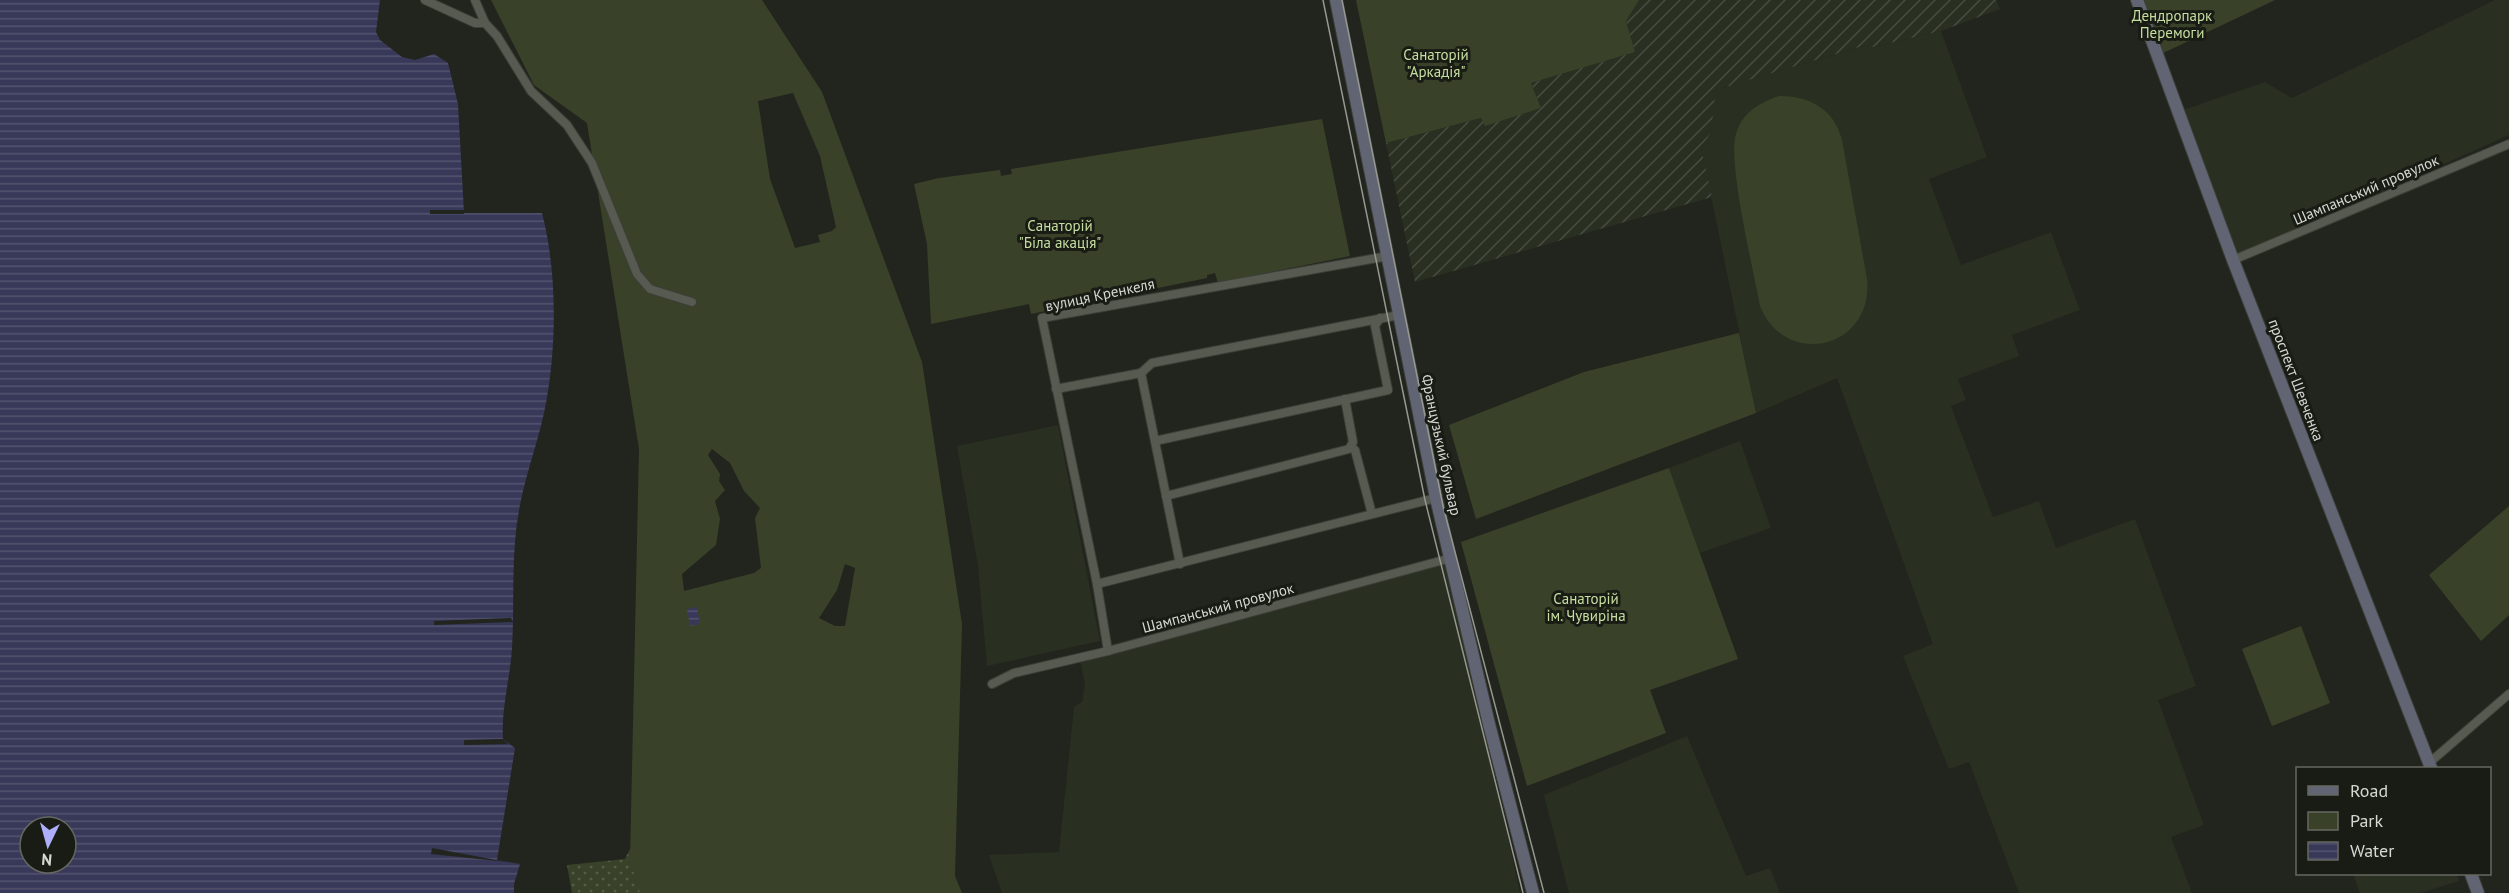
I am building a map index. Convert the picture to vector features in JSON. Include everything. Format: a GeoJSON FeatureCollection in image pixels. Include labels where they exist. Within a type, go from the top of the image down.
{"type":"FeatureCollection","features":[{"type":"Feature","properties":{"kind":"street"},"geometry":{"type":"LineString","coordinates":[[425,0],[475,23],[485,23]]}},
{"type":"Feature","properties":{"kind":"street"},"geometry":{"type":"LineString","coordinates":[[474,0],[485,23],[531,91],[567,125],[592,163],[637,274],[650,289],[692,302]]}},
{"type":"Feature","properties":{"kind":"street","name":"Французький бульвар"},"geometry":{"type":"LineString","coordinates":[[1336,0],[1436,498],[1489,724],[1533,893]]}},
{"type":"Feature","properties":{"kind":"street","name":"проспект Шевченка"},"geometry":{"type":"LineString","coordinates":[[2137,0],[2233,260],[2430,766]]}},
{"type":"Feature","properties":{"kind":"street","name":"Шампанський провулок"},"geometry":{"type":"LineString","coordinates":[[2233,260],[2509,144]]}},
{"type":"Feature","properties":{"kind":"street","name":"вулиця Кренкеля"},"geometry":{"type":"LineString","coordinates":[[1108,651],[1097,584],[1042,318],[1388,256]]}},
{"type":"Feature","properties":{"kind":"street"},"geometry":{"type":"LineString","coordinates":[[1056,389],[1141,373],[1152,363],[1399,315]]}},
{"type":"Feature","properties":{"kind":"street"},"geometry":{"type":"LineString","coordinates":[[1155,441],[1388,390],[1375,326],[1380,318]]}},
{"type":"Feature","properties":{"kind":"street"},"geometry":{"type":"LineString","coordinates":[[1141,373],[1180,564]]}},
{"type":"Feature","properties":{"kind":"street"},"geometry":{"type":"LineString","coordinates":[[1345,399],[1351,447],[1355,450],[1372,514]]}},
{"type":"Feature","properties":{"kind":"street"},"geometry":{"type":"LineString","coordinates":[[1166,496],[1351,447]]}},
{"type":"Feature","properties":{"kind":"street"},"geometry":{"type":"LineString","coordinates":[[1097,584],[1436,498]]}},
{"type":"Feature","properties":{"kind":"street","name":"Шампанський провулок"},"geometry":{"type":"LineString","coordinates":[[992,684],[1014,673],[1108,651],[1451,558]]}},
{"type":"Feature","properties":{"kind":"street"},"geometry":{"type":"LineString","coordinates":[[2430,766],[2509,694]]}},
{"type":"Feature","properties":{"kind":"street"},"geometry":{"type":"LineString","coordinates":[[2472,875],[2478,893]]}},
{"type":"Feature","properties":{"kind":"shaded area"},"geometry":{"type":"Polygon","coordinates":[[[1639,0],[1996,0],[2000,9],[1941,31],[1873,47],[1863,46],[1712,91],[1715,103],[1710,134],[1701,148],[1712,197],[1415,282],[1386,143],[1482,118],[1485,125],[1541,108],[1531,83],[1635,52],[1626,21],[1639,0]]]}},
{"type":"Feature","properties":{"kind":"shaded area"},"geometry":{"type":"Polygon","coordinates":[[[2495,0],[2509,0],[2509,135],[2234,258],[2180,111],[2265,82],[2292,98],[2495,0]]]}},
{"type":"Feature","properties":{"kind":"shaded area"},"geometry":{"type":"Polygon","coordinates":[[[1941,31],[1987,157],[1929,179],[1961,265],[2051,232],[2080,310],[2012,335],[2019,356],[1958,379],[1966,400],[1951,406],[1993,517],[2039,501],[2056,548],[2135,519],[2196,686],[2158,700],[2204,825],[2171,837],[2192,893],[2019,893],[1969,762],[1949,769],[1903,656],[1933,644],[1837,378],[1756,413],[1701,148],[1710,134],[1711,91],[1864,46],[1873,47],[1941,31]]]}},
{"type":"Feature","properties":{"kind":"shaded area"},"geometry":{"type":"Polygon","coordinates":[[[1058,425],[1100,641],[987,666],[978,566],[957,446],[1058,425]]]}},
{"type":"Feature","properties":{"kind":"shaded area"},"geometry":{"type":"Polygon","coordinates":[[[1740,441],[1771,528],[1700,553],[1669,468],[1740,441]]]}},
{"type":"Feature","properties":{"kind":"shaded area"},"geometry":{"type":"Polygon","coordinates":[[[1448,563],[1520,893],[1002,893],[989,855],[1059,852],[1074,707],[1082,702],[1085,684],[1080,661],[1448,563]]]}},
{"type":"Feature","properties":{"kind":"shaded area"},"geometry":{"type":"Polygon","coordinates":[[[1687,736],[1746,876],[1770,868],[1780,893],[1569,893],[1544,795],[1687,736]]]}},
{"type":"Feature","properties":{"kind":"shaded area"},"geometry":{"type":"Polygon","coordinates":[[[2353,875],[2457,875],[2459,881],[2421,893],[2360,893],[2353,875]]]}},
{"type":"Feature","properties":{"kind":"green space"},"geometry":{"type":"Polygon","coordinates":[[[491,0],[762,0],[822,92],[922,362],[962,624],[955,876],[962,893],[640,893],[630,861],[639,449],[587,123],[534,85],[491,0]],[[793,93],[758,101],[770,179],[795,248],[820,242],[818,235],[832,231],[836,227],[820,156],[793,93]],[[712,449],[708,455],[720,474],[719,481],[725,490],[715,501],[720,519],[716,545],[682,574],[684,591],[754,573],[761,568],[755,518],[760,508],[744,491],[730,463],[712,449]],[[845,564],[837,590],[819,618],[835,626],[845,626],[855,568],[845,564]]]}},
{"type":"Feature","properties":{"kind":"green space","name":"Санаторій \"Аркадія\""},"geometry":{"type":"Polygon","coordinates":[[[1356,0],[1639,0],[1626,21],[1635,52],[1531,83],[1541,108],[1485,126],[1481,118],[1386,143],[1356,0]]]}},
{"type":"Feature","properties":{"kind":"green space","name":"Дендропарк Перемоги"},"geometry":{"type":"Polygon","coordinates":[[[2139,0],[2275,0],[2159,55],[2139,0]]]}},
{"type":"Feature","properties":{"kind":"green space"},"geometry":{"type":"Polygon","coordinates":[[[1779,96],[1801,99],[1819,106],[1833,120],[1842,140],[1867,279],[1865,303],[1857,321],[1843,335],[1826,342],[1807,344],[1789,338],[1772,326],[1760,306],[1747,244],[1735,167],[1736,134],[1742,120],[1752,110],[1779,96]]]}},
{"type":"Feature","properties":{"kind":"green space","name":"Санаторій \"Біла акація\""},"geometry":{"type":"Polygon","coordinates":[[[1322,119],[1350,256],[1218,283],[1215,273],[1207,275],[1207,278],[1031,314],[1029,304],[931,324],[927,244],[914,184],[939,178],[1000,170],[1001,176],[1012,174],[1011,169],[1322,119]]]}},
{"type":"Feature","properties":{"kind":"green space"},"geometry":{"type":"Polygon","coordinates":[[[1739,333],[1756,413],[1476,519],[1449,425],[1584,372],[1739,333]]]}},
{"type":"Feature","properties":{"kind":"green space","name":"Санаторій ім. Чувиріна"},"geometry":{"type":"Polygon","coordinates":[[[1669,468],[1738,659],[1650,690],[1666,733],[1527,786],[1461,542],[1669,468]]]}},
{"type":"Feature","properties":{"kind":"green space"},"geometry":{"type":"Polygon","coordinates":[[[2509,506],[2509,615],[2481,641],[2429,575],[2509,506]]]}},
{"type":"Feature","properties":{"kind":"green space"},"geometry":{"type":"Polygon","coordinates":[[[2301,626],[2330,703],[2272,726],[2242,649],[2301,626]]]}},
{"type":"Feature","properties":{"kind":"green space"},"geometry":{"type":"Polygon","coordinates":[[[633,843],[713,893],[572,893],[567,865],[625,859],[633,843]]]}},
{"type":"Feature","properties":{"kind":"water"},"geometry":{"type":"Polygon","coordinates":[[[0,0],[380,0],[376,32],[380,40],[402,57],[415,60],[434,54],[448,63],[458,104],[464,213],[542,213],[553,283],[554,332],[550,381],[524,488],[515,537],[512,649],[503,716],[503,739],[515,748],[497,860],[520,864],[514,884],[514,893],[0,893],[0,0]]]}},
{"type":"Feature","properties":{"kind":"water"},"geometry":{"type":"Polygon","coordinates":[[[697,607],[700,624],[690,626],[687,609],[697,607]]]}},
{"type":"Feature","properties":{"kind":"pier"},"geometry":{"type":"Polygon","coordinates":[[[430,210],[464,210],[464,214],[430,214],[430,210]]]}},
{"type":"Feature","properties":{"kind":"pier"},"geometry":{"type":"Polygon","coordinates":[[[511,618],[513,622],[434,625],[434,621],[511,618]]]}},
{"type":"Feature","properties":{"kind":"pier"},"geometry":{"type":"Polygon","coordinates":[[[503,739],[508,744],[464,745],[464,740],[503,739]]]}},
{"type":"Feature","properties":{"kind":"pier"},"geometry":{"type":"Polygon","coordinates":[[[432,848],[496,860],[508,862],[431,854],[432,848]]]}},
{"type":"Feature","properties":{"kind":"tram line"},"geometry":{"type":"LineString","coordinates":[[1323,0],[1425,500],[1523,893]]}},
{"type":"Feature","properties":{"kind":"tram line"},"geometry":{"type":"LineString","coordinates":[[1342,0],[1443,506],[1544,893]]}}]}
